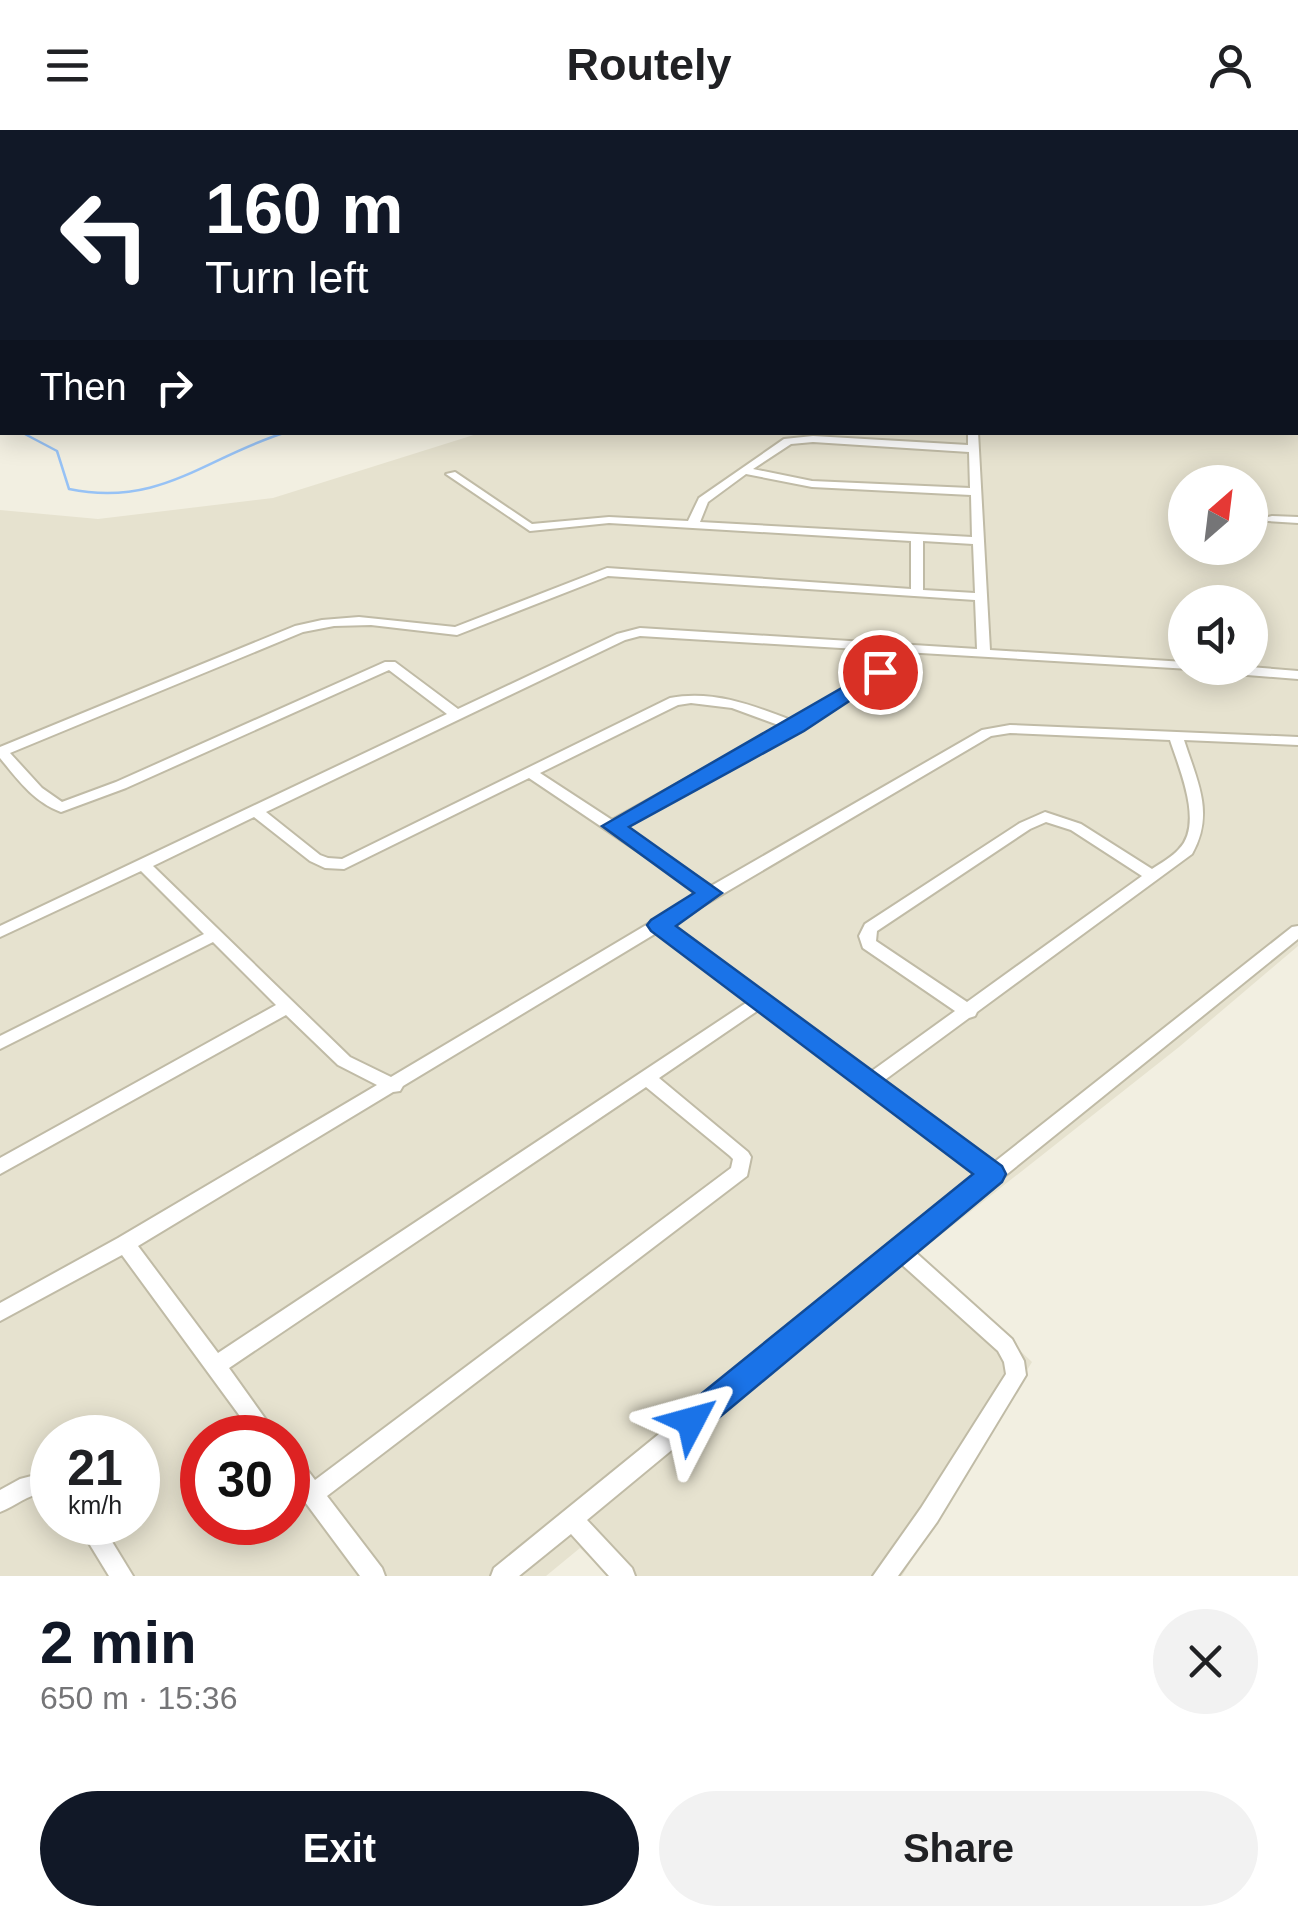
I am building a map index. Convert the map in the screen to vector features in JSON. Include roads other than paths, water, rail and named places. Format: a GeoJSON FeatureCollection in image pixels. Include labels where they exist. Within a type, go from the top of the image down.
{"type":"FeatureCollection","features":[{"type":"Feature","properties":{"kind":"street"},"geometry":{"type":"LineString","coordinates":[[973,435],[984,652]]}},
{"type":"Feature","properties":{"kind":"street"},"geometry":{"type":"LineString","coordinates":[[693,524],[703,500],[780,446],[800,439],[974,449]]}},
{"type":"Feature","properties":{"kind":"street"},"geometry":{"type":"LineString","coordinates":[[744,470],[812,484],[974,492]]}},
{"type":"Feature","properties":{"kind":"street"},"geometry":{"type":"LineString","coordinates":[[451,474],[530,528],[609,520],[976,541]]}},
{"type":"Feature","properties":{"kind":"street"},"geometry":{"type":"LineString","coordinates":[[1272,518],[1298,520]]}},
{"type":"Feature","properties":{"kind":"street"},"geometry":{"type":"LineString","coordinates":[[917,537],[917,592]]}},
{"type":"Feature","properties":{"kind":"street"},"geometry":{"type":"LineString","coordinates":[[458,716],[390,665],[121,785],[62,807],[54,805],[1,752],[299,629],[318,624],[394,623],[433,633],[457,632],[607,572],[980,596]]}},
{"type":"Feature","properties":{"kind":"street"},"geometry":{"type":"LineString","coordinates":[[0,932],[621,637],[640,632],[1168,665]]}},
{"type":"Feature","properties":{"kind":"street"},"geometry":{"type":"LineString","coordinates":[[613,826],[877,677],[881,668],[880,648]]}},
{"type":"Feature","properties":{"kind":"street"},"geometry":{"type":"LineString","coordinates":[[1268,672],[1298,674]]}},
{"type":"Feature","properties":{"kind":"street"},"geometry":{"type":"LineString","coordinates":[[257,812],[325,864],[344,864],[662,706],[689,698],[735,704],[796,726]]}},
{"type":"Feature","properties":{"kind":"street"},"geometry":{"type":"LineString","coordinates":[[0,1314],[394,1086],[711,893],[986,733],[1010,729],[1298,741]]}},
{"type":"Feature","properties":{"kind":"street"},"geometry":{"type":"LineString","coordinates":[[868,1084],[1187,851],[1198,828],[1197,804],[1174,735]]}},
{"type":"Feature","properties":{"kind":"street"},"geometry":{"type":"LineString","coordinates":[[531,773],[711,893]]}},
{"type":"Feature","properties":{"kind":"street"},"geometry":{"type":"LineString","coordinates":[[968,1012],[869,944],[867,936],[872,928],[1025,826],[1046,817],[1076,828],[1154,876]]}},
{"type":"Feature","properties":{"kind":"street"},"geometry":{"type":"LineString","coordinates":[[142,865],[344,1061],[394,1086]]}},
{"type":"Feature","properties":{"kind":"street"},"geometry":{"type":"LineString","coordinates":[[659,925],[992,1174]]}},
{"type":"Feature","properties":{"kind":"street"},"geometry":{"type":"LineString","coordinates":[[502,1576],[992,1174],[1298,931]]}},
{"type":"Feature","properties":{"kind":"street"},"geometry":{"type":"LineString","coordinates":[[0,1043],[214,935]]}},
{"type":"Feature","properties":{"kind":"street"},"geometry":{"type":"LineString","coordinates":[[214,1367],[759,1002]]}},
{"type":"Feature","properties":{"kind":"street"},"geometry":{"type":"LineString","coordinates":[[0,1168],[288,1006]]}},
{"type":"Feature","properties":{"kind":"street"},"geometry":{"type":"LineString","coordinates":[[313,1494],[740,1171],[742,1157],[736,1151],[646,1078]]}},
{"type":"Feature","properties":{"kind":"street"},"geometry":{"type":"LineString","coordinates":[[125,1244],[251,1415]]}},
{"type":"Feature","properties":{"kind":"street"},"geometry":{"type":"LineString","coordinates":[[884,1576],[928,1515],[1016,1375],[1014,1361],[1004,1345],[899,1250]]}},
{"type":"Feature","properties":{"kind":"street"},"geometry":{"type":"LineString","coordinates":[[0,1502],[30,1486]]}},
{"type":"Feature","properties":{"kind":"street"},"geometry":{"type":"LineString","coordinates":[[310,1490],[374,1576]]}},
{"type":"Feature","properties":{"kind":"street"},"geometry":{"type":"LineString","coordinates":[[572,1519],[624,1576]]}},
{"type":"Feature","properties":{"kind":"street"},"geometry":{"type":"LineString","coordinates":[[102,1545],[122,1576]]}},
{"type":"Feature","properties":{"kind":"waterway"},"geometry":{"type":"LineString","coordinates":[[27,435],[57,451],[69,489],[102,493],[157,486],[278,435]]}}]}
